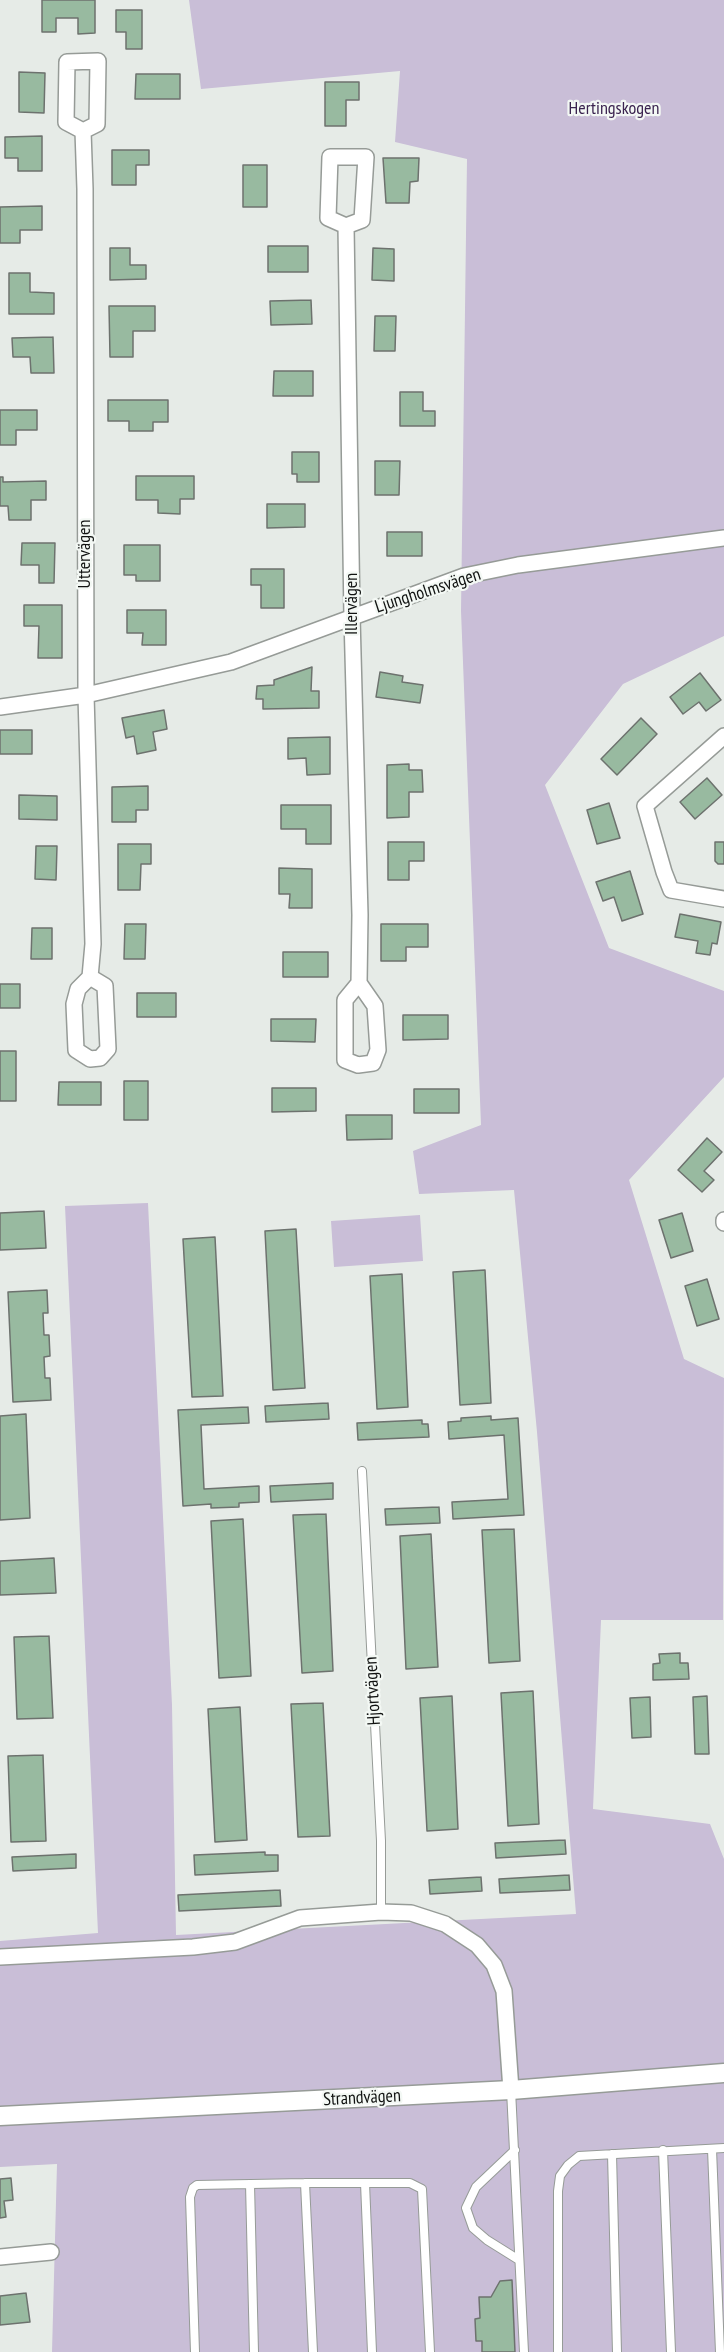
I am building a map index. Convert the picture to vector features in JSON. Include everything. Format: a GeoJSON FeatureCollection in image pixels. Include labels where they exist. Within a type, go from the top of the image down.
{"type":"FeatureCollection","features":[{"type":"Feature","properties":{"kind":"street","name":"Uttervägen"},"geometry":{"type":"LineString","coordinates":[[83,131],[86,695],[93,944],[90,977],[78,989],[74,1004],[76,1050],[90,1059],[100,1058],[108,1049],[105,987],[90,977]]}},
{"type":"Feature","properties":{"kind":"street"},"geometry":{"type":"LineString","coordinates":[[330,157],[366,157],[362,220],[346,226],[328,218],[330,157]]}},
{"type":"Feature","properties":{"kind":"street","name":"Illervägen"},"geometry":{"type":"LineString","coordinates":[[346,226],[352,617],[360,892],[359,983],[375,1006],[378,1050],[373,1063],[358,1065],[345,1060],[345,1000],[359,983]]}},
{"type":"Feature","properties":{"kind":"street","name":"Ljungholmsvägen"},"geometry":{"type":"LineString","coordinates":[[0,707],[86,695],[231,662],[464,576],[518,565],[724,538]]}},
{"type":"Feature","properties":{"kind":"street"},"geometry":{"type":"LineString","coordinates":[[724,736],[645,806],[656,848],[671,890],[724,899]]}},
{"type":"Feature","properties":{"kind":"street"},"geometry":{"type":"LineString","coordinates":[[0,1957],[235,1942],[300,1918],[381,1912],[411,1913],[445,1924],[477,1945],[494,1965],[504,1991],[511,2091]]}},
{"type":"Feature","properties":{"kind":"street","name":"Strandvägen"},"geometry":{"type":"LineString","coordinates":[[0,2116],[511,2091],[724,2073]]}},
{"type":"Feature","properties":{"kind":"street"},"geometry":{"type":"LineString","coordinates":[[0,2257],[51,2252]]}},
{"type":"Feature","properties":{"kind":"lane","name":"Hjortvägen"},"geometry":{"type":"LineString","coordinates":[[362,1471],[381,1841],[381,1912]]}},
{"type":"Feature","properties":{"kind":"lane"},"geometry":{"type":"LineString","coordinates":[[511,2091],[524,2352]]}},
{"type":"Feature","properties":{"kind":"lane"},"geometry":{"type":"LineString","coordinates":[[558,2352],[560,2176],[579,2156],[724,2148]]}},
{"type":"Feature","properties":{"kind":"lane"},"geometry":{"type":"LineString","coordinates":[[712,2149],[720,2352]]}},
{"type":"Feature","properties":{"kind":"lane"},"geometry":{"type":"LineString","coordinates":[[515,2150],[476,2187],[465,2208],[473,2228],[487,2240],[519,2260]]}},
{"type":"Feature","properties":{"kind":"lane"},"geometry":{"type":"LineString","coordinates":[[663,2150],[671,2352]]}},
{"type":"Feature","properties":{"kind":"lane"},"geometry":{"type":"LineString","coordinates":[[612,2154],[617,2352]]}},
{"type":"Feature","properties":{"kind":"lane"},"geometry":{"type":"LineString","coordinates":[[305,2183],[313,2352]]}},
{"type":"Feature","properties":{"kind":"lane"},"geometry":{"type":"LineString","coordinates":[[365,2183],[372,2352]]}},
{"type":"Feature","properties":{"kind":"lane"},"geometry":{"type":"LineString","coordinates":[[195,2352],[191,2192],[197,2185],[410,2183],[423,2191],[430,2352]]}},
{"type":"Feature","properties":{"kind":"lane"},"geometry":{"type":"LineString","coordinates":[[250,2184],[254,2352]]}},
{"type":"Feature","properties":{"kind":"green space","name":"Hertingskogen"},"geometry":{"type":"Polygon","coordinates":[[[189,0],[724,0],[724,636],[623,684],[545,785],[609,948],[724,991],[724,1077],[629,1180],[684,1359],[724,1378],[723,1620],[601,1620],[593,1809],[710,1824],[724,1859],[724,2352],[52,2352],[57,2164],[0,2167],[0,1941],[98,1933],[65,1206],[148,1203],[172,1705],[176,1935],[576,1914],[537,1432],[514,1190],[419,1194],[413,1151],[481,1125],[461,611],[467,159],[395,142],[400,71],[201,89],[189,0]]]}},
{"type":"Feature","properties":{"kind":"green space"},"geometry":{"type":"Polygon","coordinates":[[[420,1215],[423,1261],[334,1267],[331,1221],[420,1215]]]}},
{"type":"Feature","properties":{"kind":"building"},"geometry":{"type":"Polygon","coordinates":[[[42,0],[95,0],[95,33],[78,34],[78,18],[56,18],[56,32],[42,32],[42,0]]]}},
{"type":"Feature","properties":{"kind":"building"},"geometry":{"type":"Polygon","coordinates":[[[116,10],[142,10],[142,49],[126,49],[126,32],[116,32],[116,10]]]}},
{"type":"Feature","properties":{"kind":"building"},"geometry":{"type":"Polygon","coordinates":[[[19,72],[45,73],[44,113],[19,112],[19,72]]]}},
{"type":"Feature","properties":{"kind":"building"},"geometry":{"type":"Polygon","coordinates":[[[136,74],[180,74],[180,99],[135,99],[136,74]]]}},
{"type":"Feature","properties":{"kind":"building"},"geometry":{"type":"Polygon","coordinates":[[[325,82],[359,82],[359,100],[346,100],[346,126],[325,126],[325,82]]]}},
{"type":"Feature","properties":{"kind":"building"},"geometry":{"type":"Polygon","coordinates":[[[42,136],[42,171],[18,171],[18,158],[5,158],[5,137],[42,136]]]}},
{"type":"Feature","properties":{"kind":"building"},"geometry":{"type":"Polygon","coordinates":[[[112,150],[149,150],[149,165],[136,165],[136,185],[112,185],[112,150]]]}},
{"type":"Feature","properties":{"kind":"building"},"geometry":{"type":"Polygon","coordinates":[[[383,158],[419,158],[418,181],[410,182],[409,203],[386,203],[383,158]]]}},
{"type":"Feature","properties":{"kind":"building"},"geometry":{"type":"Polygon","coordinates":[[[243,165],[267,165],[267,207],[243,207],[243,165]]]}},
{"type":"Feature","properties":{"kind":"building"},"geometry":{"type":"Polygon","coordinates":[[[42,206],[42,230],[20,230],[20,243],[0,243],[0,207],[42,206]]]}},
{"type":"Feature","properties":{"kind":"building"},"geometry":{"type":"Polygon","coordinates":[[[268,246],[308,246],[308,272],[268,272],[268,246]]]}},
{"type":"Feature","properties":{"kind":"building"},"geometry":{"type":"Polygon","coordinates":[[[110,248],[130,248],[130,265],[146,265],[146,279],[110,280],[110,248]]]}},
{"type":"Feature","properties":{"kind":"building"},"geometry":{"type":"Polygon","coordinates":[[[373,248],[394,249],[394,281],[372,280],[373,248]]]}},
{"type":"Feature","properties":{"kind":"building"},"geometry":{"type":"Polygon","coordinates":[[[9,273],[30,273],[30,292],[54,293],[54,314],[9,314],[9,273]]]}},
{"type":"Feature","properties":{"kind":"building"},"geometry":{"type":"Polygon","coordinates":[[[311,300],[312,324],[271,325],[270,301],[311,300]]]}},
{"type":"Feature","properties":{"kind":"building"},"geometry":{"type":"Polygon","coordinates":[[[109,306],[155,306],[155,331],[133,331],[133,357],[110,357],[109,306]]]}},
{"type":"Feature","properties":{"kind":"building"},"geometry":{"type":"Polygon","coordinates":[[[375,316],[396,316],[395,351],[374,351],[375,316]]]}},
{"type":"Feature","properties":{"kind":"building"},"geometry":{"type":"Polygon","coordinates":[[[53,337],[54,373],[31,373],[30,357],[13,357],[12,338],[53,337]]]}},
{"type":"Feature","properties":{"kind":"building"},"geometry":{"type":"Polygon","coordinates":[[[274,371],[313,371],[313,396],[273,396],[274,371]]]}},
{"type":"Feature","properties":{"kind":"building"},"geometry":{"type":"Polygon","coordinates":[[[400,392],[423,392],[423,411],[435,411],[435,426],[400,426],[400,392]]]}},
{"type":"Feature","properties":{"kind":"building"},"geometry":{"type":"Polygon","coordinates":[[[108,400],[168,400],[168,422],[153,422],[153,431],[129,431],[129,421],[108,421],[108,400]]]}},
{"type":"Feature","properties":{"kind":"building"},"geometry":{"type":"Polygon","coordinates":[[[0,410],[37,410],[37,430],[16,430],[16,445],[0,445],[0,410]]]}},
{"type":"Feature","properties":{"kind":"building"},"geometry":{"type":"Polygon","coordinates":[[[292,452],[319,452],[319,482],[297,482],[297,474],[292,474],[292,452]]]}},
{"type":"Feature","properties":{"kind":"building"},"geometry":{"type":"Polygon","coordinates":[[[375,461],[400,461],[399,495],[375,495],[375,461]]]}},
{"type":"Feature","properties":{"kind":"building"},"geometry":{"type":"Polygon","coordinates":[[[136,476],[194,476],[194,499],[180,499],[180,514],[158,513],[158,500],[136,500],[136,476]]]}},
{"type":"Feature","properties":{"kind":"building"},"geometry":{"type":"Polygon","coordinates":[[[0,477],[3,477],[3,482],[46,481],[46,500],[31,500],[31,520],[9,520],[8,506],[0,506],[0,477]]]}},
{"type":"Feature","properties":{"kind":"building"},"geometry":{"type":"Polygon","coordinates":[[[267,504],[305,504],[305,527],[267,528],[267,504]]]}},
{"type":"Feature","properties":{"kind":"building"},"geometry":{"type":"Polygon","coordinates":[[[387,532],[422,532],[422,556],[387,556],[387,532]]]}},
{"type":"Feature","properties":{"kind":"building"},"geometry":{"type":"Polygon","coordinates":[[[22,543],[55,543],[54,583],[39,583],[39,565],[21,565],[22,543]]]}},
{"type":"Feature","properties":{"kind":"building"},"geometry":{"type":"Polygon","coordinates":[[[124,545],[160,545],[160,581],[136,581],[136,575],[124,575],[124,545]]]}},
{"type":"Feature","properties":{"kind":"building"},"geometry":{"type":"Polygon","coordinates":[[[251,569],[284,569],[284,608],[261,608],[261,585],[251,585],[251,569]]]}},
{"type":"Feature","properties":{"kind":"building"},"geometry":{"type":"Polygon","coordinates":[[[24,605],[62,605],[62,658],[38,658],[39,626],[24,626],[24,605]]]}},
{"type":"Feature","properties":{"kind":"building"},"geometry":{"type":"Polygon","coordinates":[[[127,610],[166,610],[166,645],[142,645],[143,633],[127,633],[127,610]]]}},
{"type":"Feature","properties":{"kind":"building"},"geometry":{"type":"Polygon","coordinates":[[[312,667],[311,691],[319,691],[319,708],[263,709],[263,699],[256,699],[257,686],[274,685],[274,680],[312,667]]]}},
{"type":"Feature","properties":{"kind":"building"},"geometry":{"type":"Polygon","coordinates":[[[380,672],[403,676],[402,682],[423,685],[420,703],[376,697],[380,672]]]}},
{"type":"Feature","properties":{"kind":"building"},"geometry":{"type":"Polygon","coordinates":[[[700,673],[721,700],[706,711],[699,702],[683,714],[670,697],[700,673]]]}},
{"type":"Feature","properties":{"kind":"building"},"geometry":{"type":"Polygon","coordinates":[[[164,710],[167,729],[153,732],[156,750],[137,754],[134,736],[126,738],[122,718],[164,710]]]}},
{"type":"Feature","properties":{"kind":"building"},"geometry":{"type":"Polygon","coordinates":[[[641,718],[657,734],[617,775],[601,759],[641,718]]]}},
{"type":"Feature","properties":{"kind":"building"},"geometry":{"type":"Polygon","coordinates":[[[0,730],[32,730],[32,754],[0,754],[0,730]]]}},
{"type":"Feature","properties":{"kind":"building"},"geometry":{"type":"Polygon","coordinates":[[[330,737],[330,774],[307,775],[306,758],[288,759],[288,738],[330,737]]]}},
{"type":"Feature","properties":{"kind":"building"},"geometry":{"type":"Polygon","coordinates":[[[409,764],[409,770],[422,770],[423,792],[409,792],[409,817],[387,818],[387,765],[409,764]]]}},
{"type":"Feature","properties":{"kind":"building"},"geometry":{"type":"Polygon","coordinates":[[[707,778],[722,795],[695,819],[680,802],[707,778]]]}},
{"type":"Feature","properties":{"kind":"building"},"geometry":{"type":"Polygon","coordinates":[[[148,786],[148,810],[136,810],[136,822],[112,822],[112,787],[148,786]]]}},
{"type":"Feature","properties":{"kind":"building"},"geometry":{"type":"Polygon","coordinates":[[[19,795],[57,796],[57,820],[19,819],[19,795]]]}},
{"type":"Feature","properties":{"kind":"building"},"geometry":{"type":"Polygon","coordinates":[[[609,803],[620,838],[597,844],[587,810],[609,803]]]}},
{"type":"Feature","properties":{"kind":"building"},"geometry":{"type":"Polygon","coordinates":[[[281,805],[331,805],[331,844],[306,844],[306,829],[281,829],[281,805]]]}},
{"type":"Feature","properties":{"kind":"building"},"geometry":{"type":"Polygon","coordinates":[[[388,842],[424,842],[424,861],[409,861],[409,880],[388,880],[388,842]]]}},
{"type":"Feature","properties":{"kind":"building"},"geometry":{"type":"Polygon","coordinates":[[[715,842],[724,842],[724,864],[718,864],[715,861],[715,842]]]}},
{"type":"Feature","properties":{"kind":"building"},"geometry":{"type":"Polygon","coordinates":[[[118,844],[151,844],[151,864],[141,864],[140,890],[118,890],[118,844]]]}},
{"type":"Feature","properties":{"kind":"building"},"geometry":{"type":"Polygon","coordinates":[[[36,846],[57,846],[56,880],[35,879],[36,846]]]}},
{"type":"Feature","properties":{"kind":"building"},"geometry":{"type":"Polygon","coordinates":[[[279,868],[312,869],[312,908],[289,908],[290,894],[279,894],[279,868]]]}},
{"type":"Feature","properties":{"kind":"building"},"geometry":{"type":"Polygon","coordinates":[[[630,871],[643,914],[622,921],[614,897],[603,901],[596,882],[630,871]]]}},
{"type":"Feature","properties":{"kind":"building"},"geometry":{"type":"Polygon","coordinates":[[[680,914],[721,922],[717,944],[712,943],[710,955],[696,953],[698,941],[675,937],[680,914]]]}},
{"type":"Feature","properties":{"kind":"building"},"geometry":{"type":"Polygon","coordinates":[[[125,924],[146,924],[145,959],[124,959],[125,924]]]}},
{"type":"Feature","properties":{"kind":"building"},"geometry":{"type":"Polygon","coordinates":[[[381,924],[428,924],[428,947],[406,947],[406,961],[381,961],[381,924]]]}},
{"type":"Feature","properties":{"kind":"building"},"geometry":{"type":"Polygon","coordinates":[[[32,928],[52,928],[52,959],[31,959],[32,928]]]}},
{"type":"Feature","properties":{"kind":"building"},"geometry":{"type":"Polygon","coordinates":[[[283,952],[328,952],[328,977],[283,977],[283,952]]]}},
{"type":"Feature","properties":{"kind":"building"},"geometry":{"type":"Polygon","coordinates":[[[0,984],[20,984],[20,1008],[0,1008],[0,984]]]}},
{"type":"Feature","properties":{"kind":"building"},"geometry":{"type":"Polygon","coordinates":[[[137,993],[176,993],[176,1017],[137,1017],[137,993]]]}},
{"type":"Feature","properties":{"kind":"building"},"geometry":{"type":"Polygon","coordinates":[[[403,1015],[448,1015],[448,1039],[403,1040],[403,1015]]]}},
{"type":"Feature","properties":{"kind":"building"},"geometry":{"type":"Polygon","coordinates":[[[271,1019],[316,1019],[315,1042],[271,1041],[271,1019]]]}},
{"type":"Feature","properties":{"kind":"building"},"geometry":{"type":"Polygon","coordinates":[[[0,1051],[16,1051],[16,1101],[0,1101],[0,1051]]]}},
{"type":"Feature","properties":{"kind":"building"},"geometry":{"type":"Polygon","coordinates":[[[124,1081],[148,1081],[148,1120],[124,1120],[124,1081]]]}},
{"type":"Feature","properties":{"kind":"building"},"geometry":{"type":"Polygon","coordinates":[[[59,1082],[101,1082],[101,1105],[58,1105],[59,1082]]]}},
{"type":"Feature","properties":{"kind":"building"},"geometry":{"type":"Polygon","coordinates":[[[272,1088],[316,1088],[316,1111],[272,1112],[272,1088]]]}},
{"type":"Feature","properties":{"kind":"building"},"geometry":{"type":"Polygon","coordinates":[[[414,1089],[459,1089],[459,1113],[414,1113],[414,1089]]]}},
{"type":"Feature","properties":{"kind":"building"},"geometry":{"type":"Polygon","coordinates":[[[346,1115],[392,1115],[392,1139],[347,1140],[346,1115]]]}},
{"type":"Feature","properties":{"kind":"building"},"geometry":{"type":"Polygon","coordinates":[[[707,1138],[722,1152],[704,1171],[714,1180],[702,1192],[678,1170],[707,1138]]]}},
{"type":"Feature","properties":{"kind":"building"},"geometry":{"type":"Polygon","coordinates":[[[44,1211],[46,1248],[0,1250],[0,1213],[44,1211]]]}},
{"type":"Feature","properties":{"kind":"building"},"geometry":{"type":"Polygon","coordinates":[[[682,1213],[693,1251],[671,1258],[659,1220],[682,1213]]]}},
{"type":"Feature","properties":{"kind":"building"},"geometry":{"type":"Polygon","coordinates":[[[296,1229],[305,1388],[273,1390],[265,1231],[296,1229]]]}},
{"type":"Feature","properties":{"kind":"building"},"geometry":{"type":"Polygon","coordinates":[[[215,1237],[223,1396],[192,1397],[183,1239],[215,1237]]]}},
{"type":"Feature","properties":{"kind":"building"},"geometry":{"type":"Polygon","coordinates":[[[485,1270],[491,1403],[460,1405],[453,1272],[485,1270]]]}},
{"type":"Feature","properties":{"kind":"building"},"geometry":{"type":"Polygon","coordinates":[[[402,1274],[408,1407],[377,1409],[370,1276],[402,1274]]]}},
{"type":"Feature","properties":{"kind":"building"},"geometry":{"type":"Polygon","coordinates":[[[707,1279],[719,1319],[697,1326],[685,1286],[707,1279]]]}},
{"type":"Feature","properties":{"kind":"building"},"geometry":{"type":"Polygon","coordinates":[[[47,1290],[48,1313],[43,1313],[44,1335],[49,1335],[50,1356],[44,1357],[45,1378],[50,1378],[51,1400],[13,1402],[8,1292],[47,1290]]]}},
{"type":"Feature","properties":{"kind":"building"},"geometry":{"type":"Polygon","coordinates":[[[328,1403],[329,1419],[266,1422],[265,1406],[328,1403]]]}},
{"type":"Feature","properties":{"kind":"building"},"geometry":{"type":"Polygon","coordinates":[[[248,1407],[249,1423],[201,1425],[204,1489],[259,1486],[259,1502],[239,1503],[239,1507],[211,1508],[211,1504],[183,1506],[178,1410],[248,1407]]]}},
{"type":"Feature","properties":{"kind":"building"},"geometry":{"type":"Polygon","coordinates":[[[26,1414],[30,1518],[0,1520],[0,1416],[26,1414]]]}},
{"type":"Feature","properties":{"kind":"building"},"geometry":{"type":"Polygon","coordinates":[[[491,1416],[491,1420],[518,1418],[524,1515],[453,1519],[452,1502],[508,1499],[504,1435],[449,1439],[448,1422],[461,1421],[461,1418],[491,1416]]]}},
{"type":"Feature","properties":{"kind":"building"},"geometry":{"type":"Polygon","coordinates":[[[422,1420],[422,1424],[428,1424],[429,1437],[358,1440],[357,1423],[422,1420]]]}},
{"type":"Feature","properties":{"kind":"building"},"geometry":{"type":"Polygon","coordinates":[[[333,1483],[333,1499],[271,1502],[270,1486],[333,1483]]]}},
{"type":"Feature","properties":{"kind":"building"},"geometry":{"type":"Polygon","coordinates":[[[439,1507],[440,1523],[386,1525],[385,1509],[439,1507]]]}},
{"type":"Feature","properties":{"kind":"building"},"geometry":{"type":"Polygon","coordinates":[[[326,1514],[333,1671],[302,1673],[293,1515],[326,1514]]]}},
{"type":"Feature","properties":{"kind":"building"},"geometry":{"type":"Polygon","coordinates":[[[243,1519],[251,1676],[219,1678],[211,1521],[243,1519]]]}},
{"type":"Feature","properties":{"kind":"building"},"geometry":{"type":"Polygon","coordinates":[[[514,1529],[520,1661],[489,1663],[482,1530],[514,1529]]]}},
{"type":"Feature","properties":{"kind":"building"},"geometry":{"type":"Polygon","coordinates":[[[431,1534],[438,1667],[406,1669],[400,1536],[431,1534]]]}},
{"type":"Feature","properties":{"kind":"building"},"geometry":{"type":"Polygon","coordinates":[[[54,1558],[56,1593],[0,1595],[0,1561],[54,1558]]]}},
{"type":"Feature","properties":{"kind":"building"},"geometry":{"type":"Polygon","coordinates":[[[49,1636],[53,1718],[17,1719],[14,1637],[49,1636]]]}},
{"type":"Feature","properties":{"kind":"building"},"geometry":{"type":"Polygon","coordinates":[[[680,1653],[680,1663],[688,1663],[689,1679],[653,1680],[653,1664],[660,1663],[659,1654],[680,1653]]]}},
{"type":"Feature","properties":{"kind":"building"},"geometry":{"type":"Polygon","coordinates":[[[533,1691],[539,1824],[508,1826],[501,1693],[533,1691]]]}},
{"type":"Feature","properties":{"kind":"building"},"geometry":{"type":"Polygon","coordinates":[[[452,1696],[458,1829],[427,1831],[420,1698],[452,1696]]]}},
{"type":"Feature","properties":{"kind":"building"},"geometry":{"type":"Polygon","coordinates":[[[707,1696],[709,1754],[695,1754],[693,1697],[707,1696]]]}},
{"type":"Feature","properties":{"kind":"building"},"geometry":{"type":"Polygon","coordinates":[[[650,1697],[651,1737],[632,1738],[630,1698],[650,1697]]]}},
{"type":"Feature","properties":{"kind":"building"},"geometry":{"type":"Polygon","coordinates":[[[323,1703],[330,1836],[298,1837],[291,1704],[323,1703]]]}},
{"type":"Feature","properties":{"kind":"building"},"geometry":{"type":"Polygon","coordinates":[[[240,1707],[247,1840],[215,1842],[208,1709],[240,1707]]]}},
{"type":"Feature","properties":{"kind":"building"},"geometry":{"type":"Polygon","coordinates":[[[43,1755],[46,1841],[11,1842],[8,1756],[43,1755]]]}},
{"type":"Feature","properties":{"kind":"building"},"geometry":{"type":"Polygon","coordinates":[[[565,1840],[566,1854],[496,1858],[495,1843],[565,1840]]]}},
{"type":"Feature","properties":{"kind":"building"},"geometry":{"type":"Polygon","coordinates":[[[265,1852],[265,1855],[278,1855],[278,1871],[195,1875],[194,1855],[265,1852]]]}},
{"type":"Feature","properties":{"kind":"building"},"geometry":{"type":"Polygon","coordinates":[[[76,1854],[76,1868],[13,1871],[12,1857],[76,1854]]]}},
{"type":"Feature","properties":{"kind":"building"},"geometry":{"type":"Polygon","coordinates":[[[569,1875],[570,1890],[500,1893],[499,1879],[569,1875]]]}},
{"type":"Feature","properties":{"kind":"building"},"geometry":{"type":"Polygon","coordinates":[[[481,1877],[482,1891],[430,1894],[429,1880],[481,1877]]]}},
{"type":"Feature","properties":{"kind":"building"},"geometry":{"type":"Polygon","coordinates":[[[280,1890],[281,1906],[179,1911],[178,1895],[280,1890]]]}},
{"type":"Feature","properties":{"kind":"building"},"geometry":{"type":"Polygon","coordinates":[[[11,2178],[13,2200],[4,2201],[6,2217],[0,2218],[0,2179],[11,2178]]]}},
{"type":"Feature","properties":{"kind":"building"},"geometry":{"type":"Polygon","coordinates":[[[512,2280],[515,2352],[482,2352],[482,2341],[476,2341],[475,2319],[480,2318],[479,2297],[491,2297],[500,2281],[512,2280]]]}},
{"type":"Feature","properties":{"kind":"building"},"geometry":{"type":"Polygon","coordinates":[[[26,2293],[30,2322],[0,2325],[0,2296],[26,2293]]]}}]}
